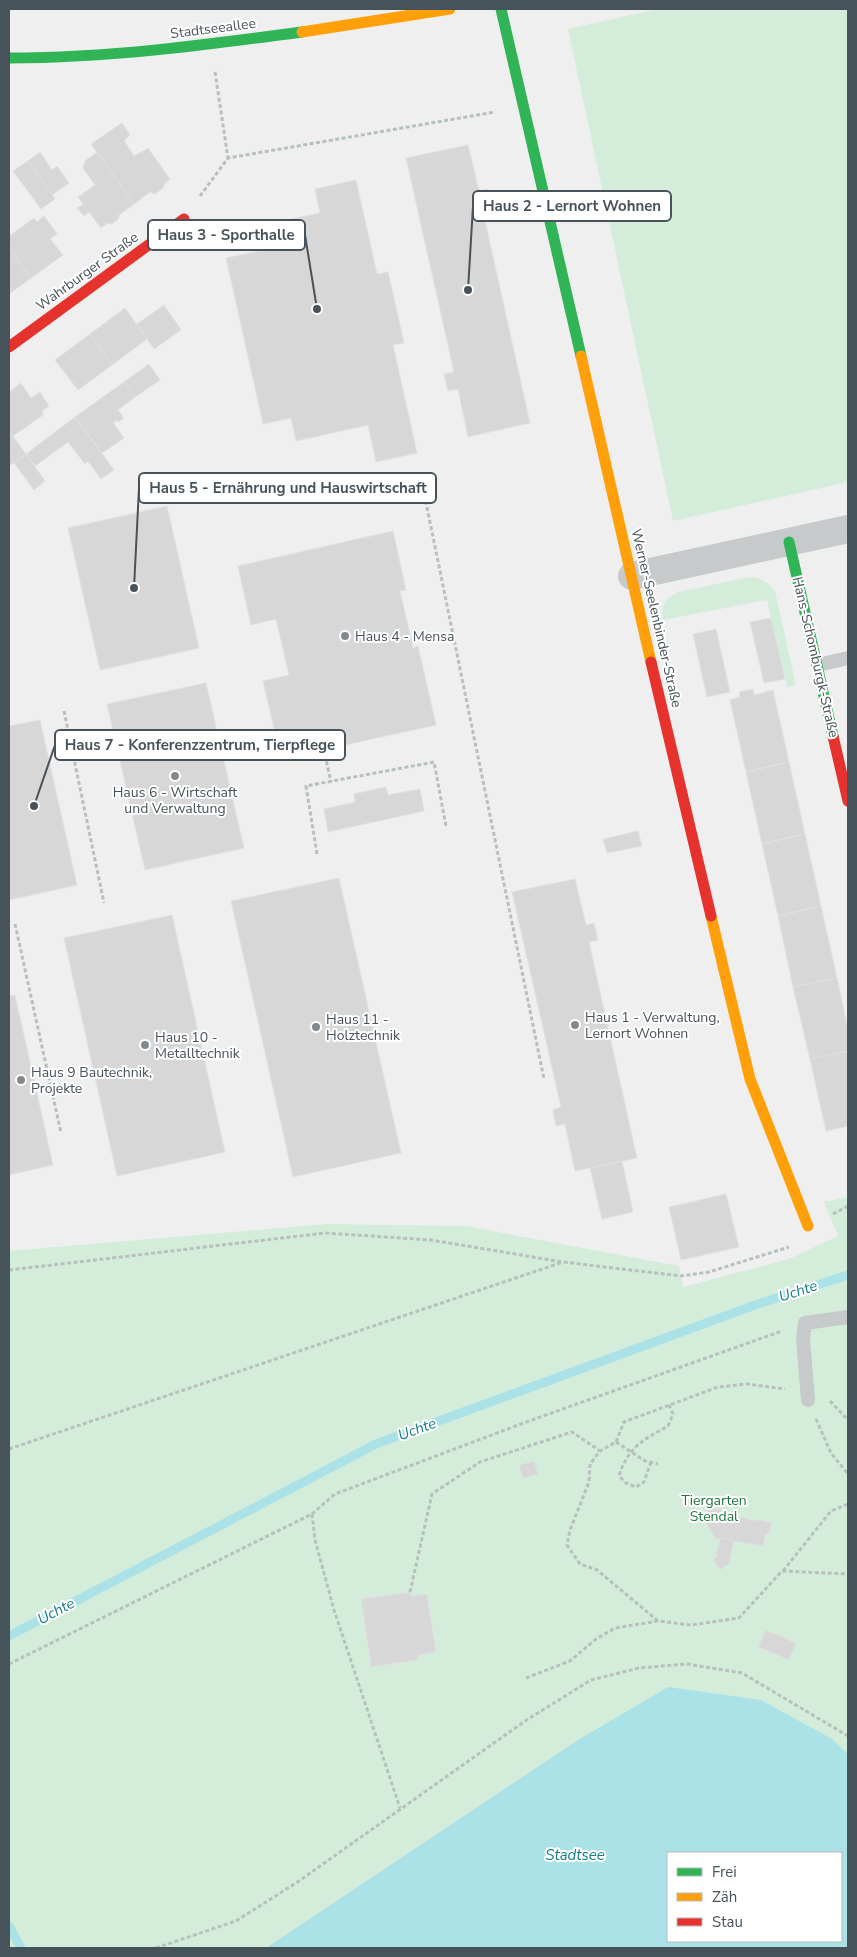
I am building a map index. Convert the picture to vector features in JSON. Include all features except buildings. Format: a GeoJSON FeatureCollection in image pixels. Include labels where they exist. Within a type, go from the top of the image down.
{"type":"FeatureCollection","features":[{"type":"Feature","properties":{"kind":"street","name":"Stadtseeallee"},"geometry":{"type":"LineString","coordinates":[[9,58],[89,57],[210,44],[450,9]]}},
{"type":"Feature","properties":{"kind":"street","name":"Werner-Seelenbinder-Straße"},"geometry":{"type":"LineString","coordinates":[[501,9],[678,778],[750,1079],[808,1226]]}},
{"type":"Feature","properties":{"kind":"street","name":"Wahrburger Straße"},"geometry":{"type":"LineString","coordinates":[[9,347],[184,219]]}},
{"type":"Feature","properties":{"kind":"street"},"geometry":{"type":"LineString","coordinates":[[632,576],[848,529]]}},
{"type":"Feature","properties":{"kind":"street","name":"Hans-Schomburgk-Straße"},"geometry":{"type":"LineString","coordinates":[[789,542],[848,801]]}},
{"type":"Feature","properties":{"kind":"lane"},"geometry":{"type":"LineString","coordinates":[[818,665],[848,658]]}},
{"type":"Feature","properties":{"kind":"lane"},"geometry":{"type":"LineString","coordinates":[[808,1400],[803,1339],[805,1323],[848,1317]]}},
{"type":"Feature","properties":{"kind":"path"},"geometry":{"type":"LineString","coordinates":[[210,44],[228,158]]}},
{"type":"Feature","properties":{"kind":"path"},"geometry":{"type":"LineString","coordinates":[[184,219],[228,158],[523,108]]}},
{"type":"Feature","properties":{"kind":"path"},"geometry":{"type":"LineString","coordinates":[[423,488],[544,1078]]}},
{"type":"Feature","properties":{"kind":"path"},"geometry":{"type":"LineString","coordinates":[[64,711],[104,903]]}},
{"type":"Feature","properties":{"kind":"path"},"geometry":{"type":"LineString","coordinates":[[325,755],[331,782]]}},
{"type":"Feature","properties":{"kind":"path"},"geometry":{"type":"LineString","coordinates":[[317,854],[306,786],[434,762],[446,826]]}},
{"type":"Feature","properties":{"kind":"path"},"geometry":{"type":"LineString","coordinates":[[15,924],[61,1133]]}},
{"type":"Feature","properties":{"kind":"path"},"geometry":{"type":"LineString","coordinates":[[9,1270],[324,1233],[431,1240],[564,1262],[681,1276],[709,1272],[788,1248],[800,1238],[808,1226],[848,1206]]}},
{"type":"Feature","properties":{"kind":"path"},"geometry":{"type":"LineString","coordinates":[[9,1449],[564,1262]]}},
{"type":"Feature","properties":{"kind":"path"},"geometry":{"type":"LineString","coordinates":[[9,1664],[312,1514],[335,1494],[805,1323]]}},
{"type":"Feature","properties":{"kind":"path"},"geometry":{"type":"LineString","coordinates":[[658,1621],[597,1570],[580,1564],[567,1545],[570,1530],[589,1482],[590,1464],[600,1451],[616,1442],[624,1422],[718,1387],[747,1384],[788,1390],[808,1400],[831,1453],[848,1474]]}},
{"type":"Feature","properties":{"kind":"path"},"geometry":{"type":"LineString","coordinates":[[651,1462],[644,1482],[636,1487],[626,1483],[620,1476],[622,1466],[640,1441],[668,1426],[673,1414],[669,1405]]}},
{"type":"Feature","properties":{"kind":"path"},"geometry":{"type":"LineString","coordinates":[[410,1592],[432,1494],[480,1462],[572,1432],[600,1451]]}},
{"type":"Feature","properties":{"kind":"path"},"geometry":{"type":"LineString","coordinates":[[616,1442],[644,1461],[658,1464]]}},
{"type":"Feature","properties":{"kind":"path"},"geometry":{"type":"LineString","coordinates":[[526,1678],[570,1661],[596,1639],[615,1628],[658,1621],[691,1625],[739,1618],[782,1571],[831,1511],[848,1504]]}},
{"type":"Feature","properties":{"kind":"path"},"geometry":{"type":"LineString","coordinates":[[312,1514],[315,1540],[334,1610],[400,1808]]}},
{"type":"Feature","properties":{"kind":"path"},"geometry":{"type":"LineString","coordinates":[[782,1571],[848,1574]]}},
{"type":"Feature","properties":{"kind":"path"},"geometry":{"type":"LineString","coordinates":[[156,1948],[236,1921],[299,1881],[525,1721],[590,1680],[640,1668],[687,1664],[742,1673],[848,1736]]}},
{"type":"Feature","properties":{"kind":"green space"},"geometry":{"type":"Polygon","coordinates":[[[658,9],[848,9],[848,482],[673,521],[568,29],[658,9]]]}},
{"type":"Feature","properties":{"kind":"green space"},"geometry":{"type":"Polygon","coordinates":[[[749,577],[764,581],[775,591],[796,685],[787,687],[767,600],[663,620],[662,611],[664,603],[678,592],[749,577]]]}},
{"type":"Feature","properties":{"kind":"green space","name":"Tiergarten Stendal"},"geometry":{"type":"Polygon","coordinates":[[[848,1197],[848,1948],[9,1948],[9,1251],[326,1224],[466,1226],[679,1266],[683,1287],[789,1259],[838,1236],[824,1202],[848,1197]]]}},
{"type":"Feature","properties":{"kind":"water","name":"Stadtsee"},"geometry":{"type":"Polygon","coordinates":[[[668,1687],[761,1700],[832,1739],[848,1754],[848,1948],[266,1948],[578,1740],[668,1687]]]}},
{"type":"Feature","properties":{"kind":"waterway","name":"Uchte"},"geometry":{"type":"LineString","coordinates":[[9,1636],[376,1444],[758,1304],[848,1275]]}},
{"type":"Feature","properties":{"kind":"waterway"},"geometry":{"type":"LineString","coordinates":[[9,1926],[21,1948]]}},
{"type":"Feature","properties":{"kind":"traffic: fast"},"geometry":{"type":"LineString","coordinates":[[501,9],[581,356]]}},
{"type":"Feature","properties":{"kind":"traffic: fast"},"geometry":{"type":"LineString","coordinates":[[9,58],[120,53],[302,32]]}},
{"type":"Feature","properties":{"kind":"traffic: fast"},"geometry":{"type":"LineString","coordinates":[[789,542],[833,736]]}},
{"type":"Feature","properties":{"kind":"traffic: slow"},"geometry":{"type":"LineString","coordinates":[[302,32],[450,9]]}},
{"type":"Feature","properties":{"kind":"traffic: slow"},"geometry":{"type":"LineString","coordinates":[[581,356],[651,662]]}},
{"type":"Feature","properties":{"kind":"traffic: slow"},"geometry":{"type":"LineString","coordinates":[[711,916],[750,1079],[808,1226]]}},
{"type":"Feature","properties":{"kind":"traffic: jam"},"geometry":{"type":"LineString","coordinates":[[9,347],[184,219]]}},
{"type":"Feature","properties":{"kind":"traffic: jam"},"geometry":{"type":"LineString","coordinates":[[651,662],[711,916]]}},
{"type":"Feature","properties":{"kind":"traffic: jam"},"geometry":{"type":"LineString","coordinates":[[833,736],[848,801]]}},
{"type":"Feature","properties":{"kind":"place","name":"Haus 2 - Lernort Wohnen"},"geometry":{"type":"Point","coordinates":[468,290]}},
{"type":"Feature","properties":{"kind":"place","name":"Haus 3 - Sporthalle"},"geometry":{"type":"Point","coordinates":[317,309]}},
{"type":"Feature","properties":{"kind":"place","name":"Haus 5 - Ernährung und Hauswirtschaft"},"geometry":{"type":"Point","coordinates":[134,588]}},
{"type":"Feature","properties":{"kind":"place","name":"Haus 4 - Mensa"},"geometry":{"type":"Point","coordinates":[345,636]}},
{"type":"Feature","properties":{"kind":"place","name":"Haus 6 - Wirtschaft und Verwaltung"},"geometry":{"type":"Point","coordinates":[175,776]}},
{"type":"Feature","properties":{"kind":"place","name":"Haus 7 - Konferenzzentrum, Tierpflege"},"geometry":{"type":"Point","coordinates":[34,806]}},
{"type":"Feature","properties":{"kind":"place","name":"Haus 1 - Verwaltung, Lernort Wohnen"},"geometry":{"type":"Point","coordinates":[575,1025]}},
{"type":"Feature","properties":{"kind":"place","name":"Haus 11 - Holztechnik"},"geometry":{"type":"Point","coordinates":[316,1027]}},
{"type":"Feature","properties":{"kind":"place","name":"Haus 10 - Metalltechnik"},"geometry":{"type":"Point","coordinates":[145,1045]}},
{"type":"Feature","properties":{"kind":"place","name":"Haus 9 Bautechnik, Projekte"},"geometry":{"type":"Point","coordinates":[21,1080]}}]}
